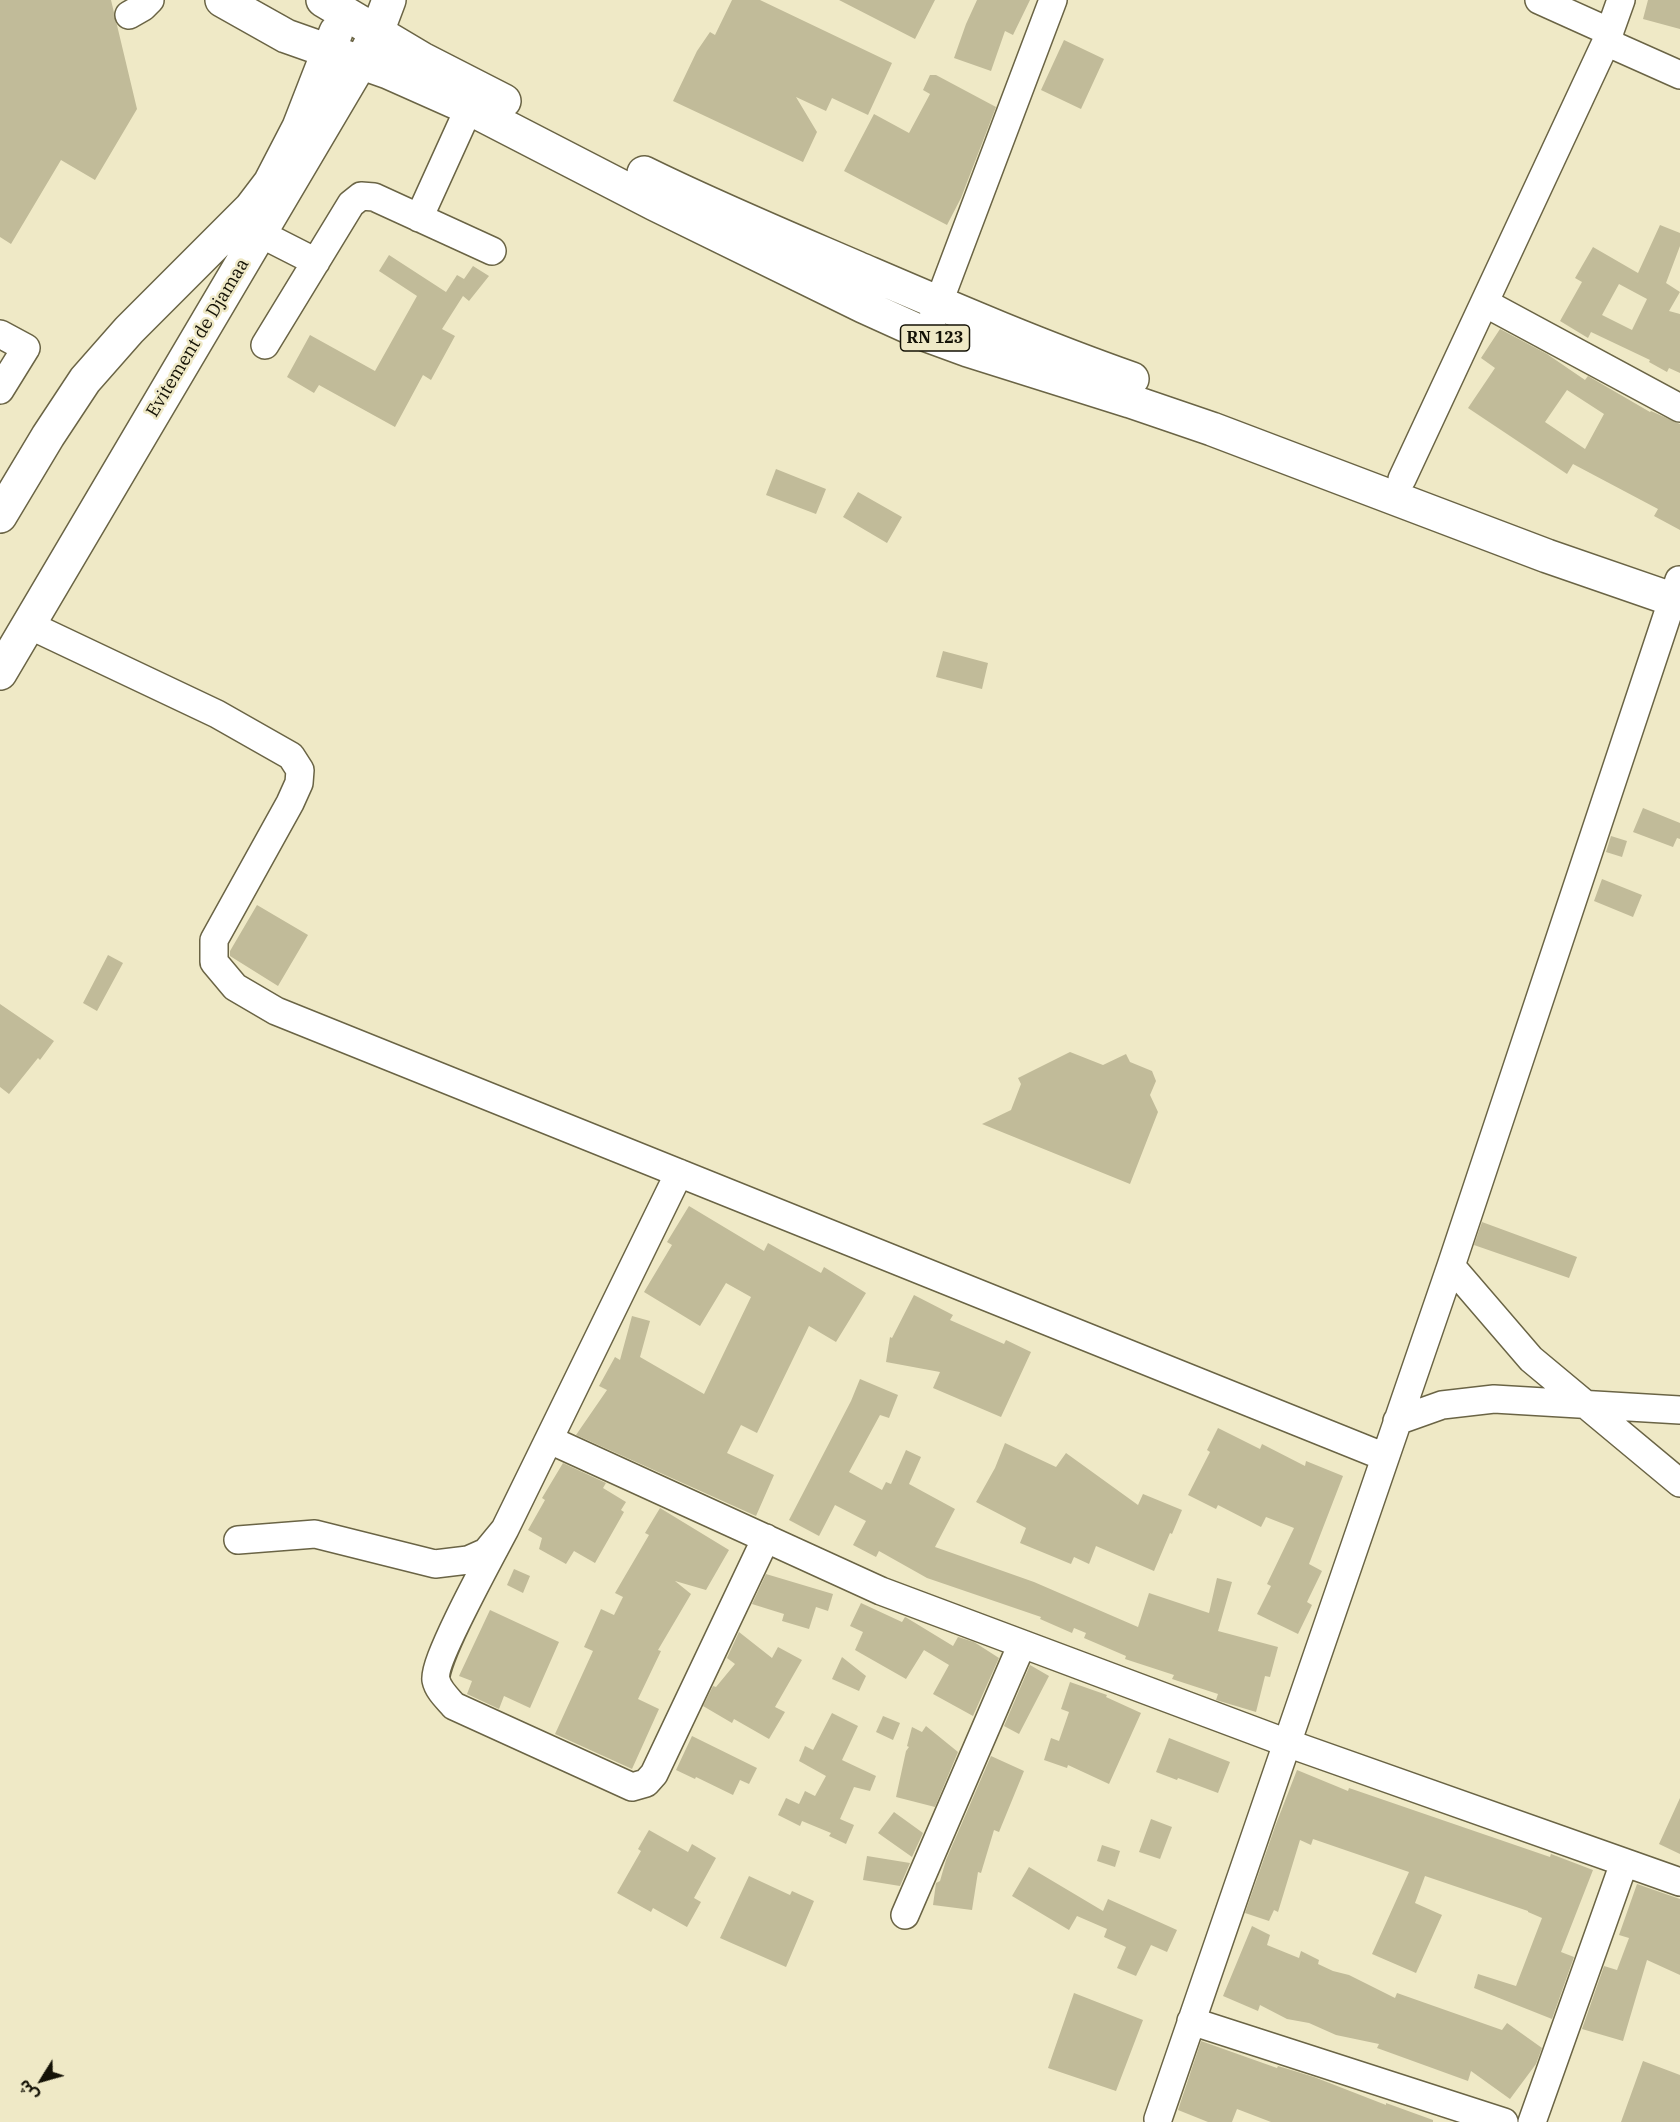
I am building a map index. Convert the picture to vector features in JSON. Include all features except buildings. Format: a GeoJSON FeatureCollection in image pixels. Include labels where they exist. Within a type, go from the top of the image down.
{"type":"FeatureCollection","features":[{"type":"Feature","properties":{"kind":"main road","name":"RN 123"},"geometry":{"type":"LineString","coordinates":[[222,0],[267,27],[360,62],[469,108],[646,199],[927,335],[968,351],[1191,422],[1547,556],[1678,590]]}},
{"type":"Feature","properties":{"kind":"main road","name":"Evitement de Djamaa"},"geometry":{"type":"LineString","coordinates":[[0,673],[261,234],[377,32],[389,0]]}},
{"type":"Feature","properties":{"kind":"main road","name":"RN 123"},"geometry":{"type":"LineString","coordinates":[[344,5],[377,32],[422,59],[664,183],[938,304],[1089,364],[1217,409],[1576,545],[1678,590]]}},
{"type":"Feature","properties":{"kind":"main road","name":"Evitement de Djamaa"},"geometry":{"type":"LineString","coordinates":[[0,516],[48,436],[85,381],[129,330],[245,213],[270,183],[299,127],[337,32],[344,5]]}},
{"type":"Feature","properties":{"kind":"street"},"geometry":{"type":"LineString","coordinates":[[927,335],[1053,0]]}},
{"type":"Feature","properties":{"kind":"street"},"geometry":{"type":"LineString","coordinates":[[1539,0],[1680,75]]}},
{"type":"Feature","properties":{"kind":"street"},"geometry":{"type":"LineString","coordinates":[[1402,479],[1608,37],[1621,0]]}},
{"type":"Feature","properties":{"kind":"street"},"geometry":{"type":"LineString","coordinates":[[419,218],[469,108]]}},
{"type":"Feature","properties":{"kind":"street"},"geometry":{"type":"LineString","coordinates":[[266,345],[351,204],[361,196],[374,197],[492,251]]}},
{"type":"Feature","properties":{"kind":"street"},"geometry":{"type":"LineString","coordinates":[[261,234],[316,262]]}},
{"type":"Feature","properties":{"kind":"street"},"geometry":{"type":"LineString","coordinates":[[1485,303],[1680,408]]}},
{"type":"Feature","properties":{"kind":"street"},"geometry":{"type":"LineString","coordinates":[[0,334],[26,348],[0,390]]}},
{"type":"Feature","properties":{"kind":"street"},"geometry":{"type":"LineString","coordinates":[[1158,2119],[1451,1266],[1678,590]]}},
{"type":"Feature","properties":{"kind":"street"},"geometry":{"type":"LineString","coordinates":[[29,625],[217,714],[291,756],[300,770],[299,783],[290,803],[214,940],[214,962],[235,987],[276,1011],[1385,1457]]}},
{"type":"Feature","properties":{"kind":"street"},"geometry":{"type":"LineString","coordinates":[[679,1173],[550,1440],[441,1653],[435,1678],[441,1692],[454,1706],[632,1786],[646,1783],[654,1774],[766,1538]]}},
{"type":"Feature","properties":{"kind":"street"},"geometry":{"type":"LineString","coordinates":[[1451,1266],[1531,1359],[1680,1483]]}},
{"type":"Feature","properties":{"kind":"street"},"geometry":{"type":"LineString","coordinates":[[1397,1421],[1442,1405],[1494,1399],[1680,1410]]}},
{"type":"Feature","properties":{"kind":"street"},"geometry":{"type":"LineString","coordinates":[[550,1440],[881,1591],[1287,1743],[1680,1882]]}},
{"type":"Feature","properties":{"kind":"street"},"geometry":{"type":"LineString","coordinates":[[238,1540],[315,1534],[435,1564],[468,1560],[486,1552],[505,1529]]}},
{"type":"Feature","properties":{"kind":"street"},"geometry":{"type":"LineString","coordinates":[[904,1915],[1022,1644]]}},
{"type":"Feature","properties":{"kind":"street"},"geometry":{"type":"LineString","coordinates":[[1533,2122],[1624,1863]]}},
{"type":"Feature","properties":{"kind":"street"},"geometry":{"type":"LineString","coordinates":[[1191,2021],[1504,2122]]}}]}
